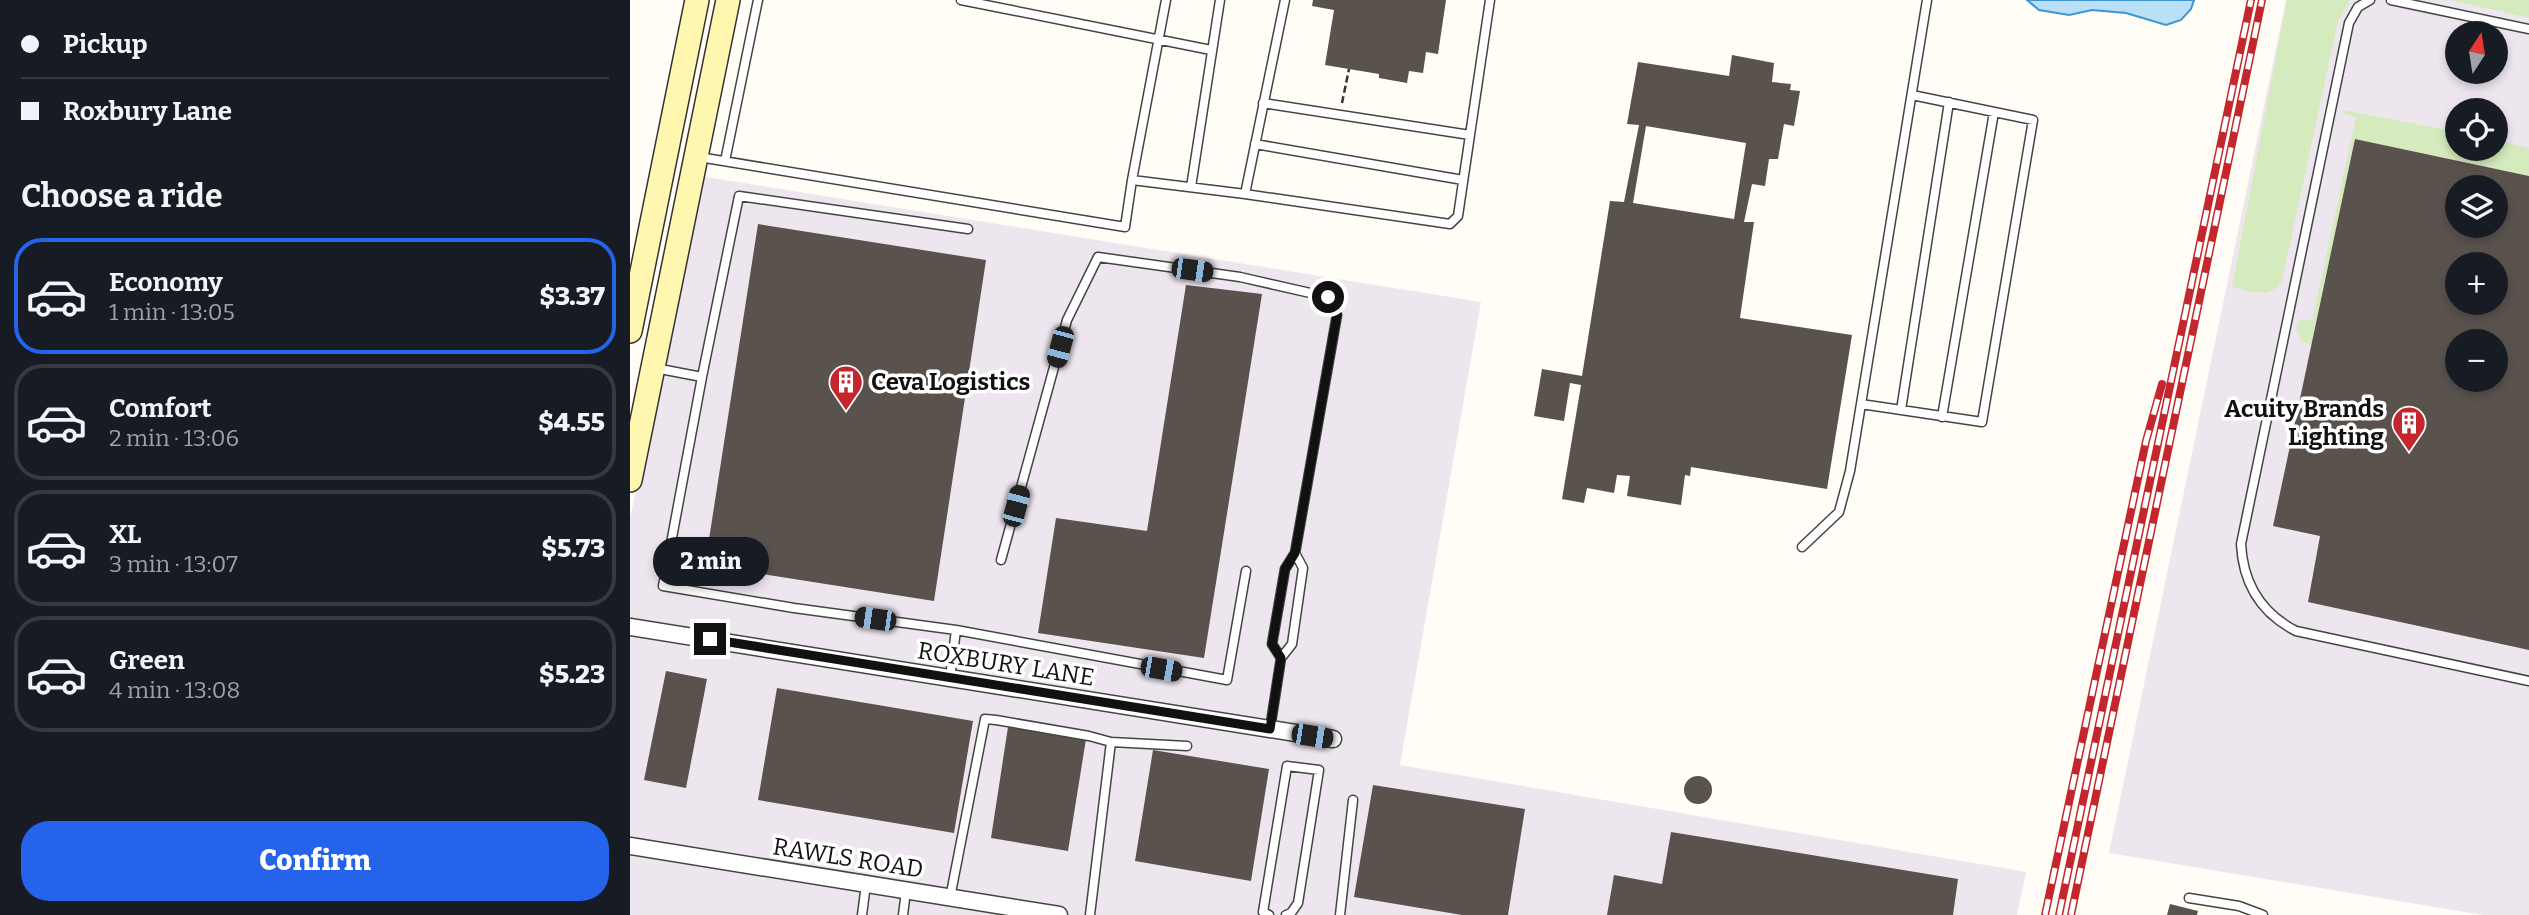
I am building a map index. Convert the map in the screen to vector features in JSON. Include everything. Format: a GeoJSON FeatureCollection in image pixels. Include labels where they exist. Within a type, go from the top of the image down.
{"type":"FeatureCollection","features":[{"type":"Feature","properties":{"kind":"main road"},"geometry":{"type":"LineString","coordinates":[[630,331],[694,1]]}},
{"type":"Feature","properties":{"kind":"main road"},"geometry":{"type":"LineString","coordinates":[[630,480],[728,4]]}},
{"type":"Feature","properties":{"kind":"street"},"geometry":{"type":"LineString","coordinates":[[694,1],[728,4]]}},
{"type":"Feature","properties":{"kind":"street","name":"ROXBURY LANE"},"geometry":{"type":"LineString","coordinates":[[630,627],[1333,739]]}},
{"type":"Feature","properties":{"kind":"street","name":"RAWLS ROAD"},"geometry":{"type":"LineString","coordinates":[[630,846],[1059,915]]}},
{"type":"Feature","properties":{"kind":"lane"},"geometry":{"type":"LineString","coordinates":[[725,161],[758,0]]}},
{"type":"Feature","properties":{"kind":"lane"},"geometry":{"type":"LineString","coordinates":[[961,0],[1211,50]]}},
{"type":"Feature","properties":{"kind":"lane"},"geometry":{"type":"LineString","coordinates":[[696,156],[1125,227],[1166,0]]}},
{"type":"Feature","properties":{"kind":"lane"},"geometry":{"type":"LineString","coordinates":[[1191,187],[1220,0]]}},
{"type":"Feature","properties":{"kind":"lane"},"geometry":{"type":"LineString","coordinates":[[1245,194],[1285,0]]}},
{"type":"Feature","properties":{"kind":"lane"},"geometry":{"type":"LineString","coordinates":[[1132,180],[1450,224],[1458,216],[1490,0]]}},
{"type":"Feature","properties":{"kind":"lane"},"geometry":{"type":"LineString","coordinates":[[1802,547],[1839,512],[1850,471],[1927,0]]}},
{"type":"Feature","properties":{"kind":"lane"},"geometry":{"type":"LineString","coordinates":[[2370,0],[2358,7],[2349,23],[2241,544],[2245,571],[2256,598],[2264,608],[2284,625],[2296,631],[2529,681]]}},
{"type":"Feature","properties":{"kind":"lane"},"geometry":{"type":"LineString","coordinates":[[2391,0],[2529,29]]}},
{"type":"Feature","properties":{"kind":"lane"},"geometry":{"type":"LineString","coordinates":[[1861,404],[1982,422],[2033,120],[1912,95]]}},
{"type":"Feature","properties":{"kind":"lane"},"geometry":{"type":"LineString","coordinates":[[1900,410],[1949,102]]}},
{"type":"Feature","properties":{"kind":"lane"},"geometry":{"type":"LineString","coordinates":[[1264,103],[1470,135]]}},
{"type":"Feature","properties":{"kind":"lane"},"geometry":{"type":"LineString","coordinates":[[1942,417],[1994,112]]}},
{"type":"Feature","properties":{"kind":"lane"},"geometry":{"type":"LineString","coordinates":[[1255,144],[1463,180]]}},
{"type":"Feature","properties":{"kind":"lane"},"geometry":{"type":"LineString","coordinates":[[968,229],[739,196],[663,586],[794,608],[956,630],[1227,680],[1246,571]]}},
{"type":"Feature","properties":{"kind":"lane"},"geometry":{"type":"LineString","coordinates":[[1001,560],[1067,320],[1098,257],[1240,277],[1328,297],[1337,315],[1295,553],[1285,569],[1272,644],[1281,658]]}},
{"type":"Feature","properties":{"kind":"lane"},"geometry":{"type":"LineString","coordinates":[[653,368],[702,377]]}},
{"type":"Feature","properties":{"kind":"lane"},"geometry":{"type":"LineString","coordinates":[[1270,729],[1281,658],[1292,644],[1303,568],[1295,553]]}},
{"type":"Feature","properties":{"kind":"lane"},"geometry":{"type":"LineString","coordinates":[[950,678],[956,630]]}},
{"type":"Feature","properties":{"kind":"lane"},"geometry":{"type":"LineString","coordinates":[[950,898],[985,719],[1111,742],[1187,746]]}},
{"type":"Feature","properties":{"kind":"lane"},"geometry":{"type":"LineString","coordinates":[[1090,915],[1111,742]]}},
{"type":"Feature","properties":{"kind":"lane"},"geometry":{"type":"LineString","coordinates":[[1269,915],[1263,912],[1287,766],[1319,769],[1298,903],[1291,913],[1286,915]]}},
{"type":"Feature","properties":{"kind":"lane"},"geometry":{"type":"LineString","coordinates":[[1340,915],[1353,800]]}},
{"type":"Feature","properties":{"kind":"lane"},"geometry":{"type":"LineString","coordinates":[[862,915],[866,884]]}},
{"type":"Feature","properties":{"kind":"lane"},"geometry":{"type":"LineString","coordinates":[[903,915],[906,891]]}},
{"type":"Feature","properties":{"kind":"lane"},"geometry":{"type":"LineString","coordinates":[[2189,898],[2239,906],[2263,915]]}},
{"type":"Feature","properties":{"kind":"path"},"geometry":{"type":"LineString","coordinates":[[1341,107],[1349,69]]}},
{"type":"Feature","properties":{"kind":"shaded area"},"geometry":{"type":"Polygon","coordinates":[[[2286,0],[2529,0],[2529,915],[2483,915],[2109,853],[2286,0]]]}},
{"type":"Feature","properties":{"kind":"shaded area"},"geometry":{"type":"Polygon","coordinates":[[[700,176],[1481,302],[1400,765],[2026,872],[2017,915],[630,915],[630,519],[700,176]]]}},
{"type":"Feature","properties":{"kind":"green space"},"geometry":{"type":"Polygon","coordinates":[[[2287,0],[2350,0],[2338,21],[2282,281],[2272,291],[2260,293],[2232,287],[2287,0]]]}},
{"type":"Feature","properties":{"kind":"green space"},"geometry":{"type":"Polygon","coordinates":[[[2449,0],[2529,0],[2529,17],[2526,17],[2449,0]]]}},
{"type":"Feature","properties":{"kind":"green space"},"geometry":{"type":"Polygon","coordinates":[[[2344,110],[2445,130],[2445,158],[2355,139],[2311,346],[2301,340],[2296,326],[2300,319],[2312,321],[2356,117],[2344,114],[2344,110]]]}},
{"type":"Feature","properties":{"kind":"green space"},"geometry":{"type":"Polygon","coordinates":[[[2508,143],[2529,148],[2529,176],[2458,161],[2508,161],[2508,143]]]}},
{"type":"Feature","properties":{"kind":"water"},"geometry":{"type":"Polygon","coordinates":[[[2027,0],[2194,0],[2191,9],[2181,20],[2166,25],[2126,13],[2092,10],[2069,15],[2039,10],[2027,0]]]}},
{"type":"Feature","properties":{"kind":"building"},"geometry":{"type":"Polygon","coordinates":[[[1313,0],[1446,0],[1438,54],[1426,52],[1423,73],[1409,71],[1407,83],[1379,78],[1379,74],[1325,65],[1334,10],[1312,6],[1313,0]]]}},
{"type":"Feature","properties":{"kind":"building"},"geometry":{"type":"Polygon","coordinates":[[[1732,55],[1774,63],[1772,82],[1791,84],[1790,90],[1800,91],[1794,126],[1784,124],[1778,159],[1769,159],[1765,186],[1752,184],[1744,222],[1754,222],[1740,318],[1852,335],[1827,489],[1691,467],[1690,476],[1685,475],[1681,505],[1627,496],[1630,476],[1617,475],[1614,493],[1587,488],[1584,503],[1562,499],[1581,385],[1570,383],[1564,421],[1534,416],[1542,369],[1582,376],[1610,201],[1624,202],[1639,125],[1627,124],[1638,62],[1729,76],[1732,55]],[[1646,126],[1633,203],[1734,219],[1746,143],[1646,126]]]}},
{"type":"Feature","properties":{"kind":"building","name":"Acuity Brands Lighting"},"geometry":{"type":"Polygon","coordinates":[[[2355,139],[2445,158],[2445,161],[2458,161],[2529,176],[2529,650],[2308,602],[2320,536],[2273,526],[2355,139]]]}},
{"type":"Feature","properties":{"kind":"building","name":"Ceva Logistics"},"geometry":{"type":"Polygon","coordinates":[[[758,224],[986,260],[934,601],[705,565],[758,224]]]}},
{"type":"Feature","properties":{"kind":"building"},"geometry":{"type":"Polygon","coordinates":[[[1186,285],[1262,294],[1204,658],[1038,633],[1056,518],[1147,531],[1186,285]]]}},
{"type":"Feature","properties":{"kind":"building"},"geometry":{"type":"Polygon","coordinates":[[[666,671],[707,679],[686,788],[644,780],[666,671]]]}},
{"type":"Feature","properties":{"kind":"building"},"geometry":{"type":"Polygon","coordinates":[[[777,688],[973,721],[954,833],[758,800],[777,688]]]}},
{"type":"Feature","properties":{"kind":"building"},"geometry":{"type":"Polygon","coordinates":[[[1008,727],[1086,739],[1068,851],[991,838],[1008,727]]]}},
{"type":"Feature","properties":{"kind":"building"},"geometry":{"type":"Polygon","coordinates":[[[1153,750],[1269,769],[1251,881],[1135,861],[1153,750]]]}},
{"type":"Feature","properties":{"kind":"building"},"geometry":{"type":"Polygon","coordinates":[[[1698,776],[1708,780],[1712,790],[1708,800],[1698,804],[1688,800],[1684,790],[1688,780],[1698,776]]]}},
{"type":"Feature","properties":{"kind":"building"},"geometry":{"type":"Polygon","coordinates":[[[1373,785],[1525,809],[1508,915],[1462,915],[1354,897],[1373,785]]]}},
{"type":"Feature","properties":{"kind":"building"},"geometry":{"type":"Polygon","coordinates":[[[1671,832],[1958,879],[1953,915],[1607,915],[1614,875],[1662,884],[1671,832]]]}},
{"type":"Feature","properties":{"kind":"building"},"geometry":{"type":"Polygon","coordinates":[[[2170,904],[2198,911],[2197,915],[2167,915],[2170,904]]]}},
{"type":"Feature","properties":{"kind":"railway"},"geometry":{"type":"LineString","coordinates":[[2059,915],[2251,0]]}},
{"type":"Feature","properties":{"kind":"railway"},"geometry":{"type":"LineString","coordinates":[[2071,915],[2262,0]]}},
{"type":"Feature","properties":{"kind":"railway"},"geometry":{"type":"LineString","coordinates":[[2045,915],[2146,441],[2162,384]]}},
{"type":"Feature","properties":{"kind":"place","name":"Ceva Logistics"},"geometry":{"type":"Point","coordinates":[846,412]}},
{"type":"Feature","properties":{"kind":"place","name":"Acuity Brands Lighting"},"geometry":{"type":"Point","coordinates":[2409,453]}},
{"type":"Feature","properties":{"kind":"route"},"geometry":{"type":"LineString","coordinates":[[710,639],[1270,729],[1281,658],[1272,644],[1285,569],[1295,553],[1337,315],[1328,297]]}}]}
